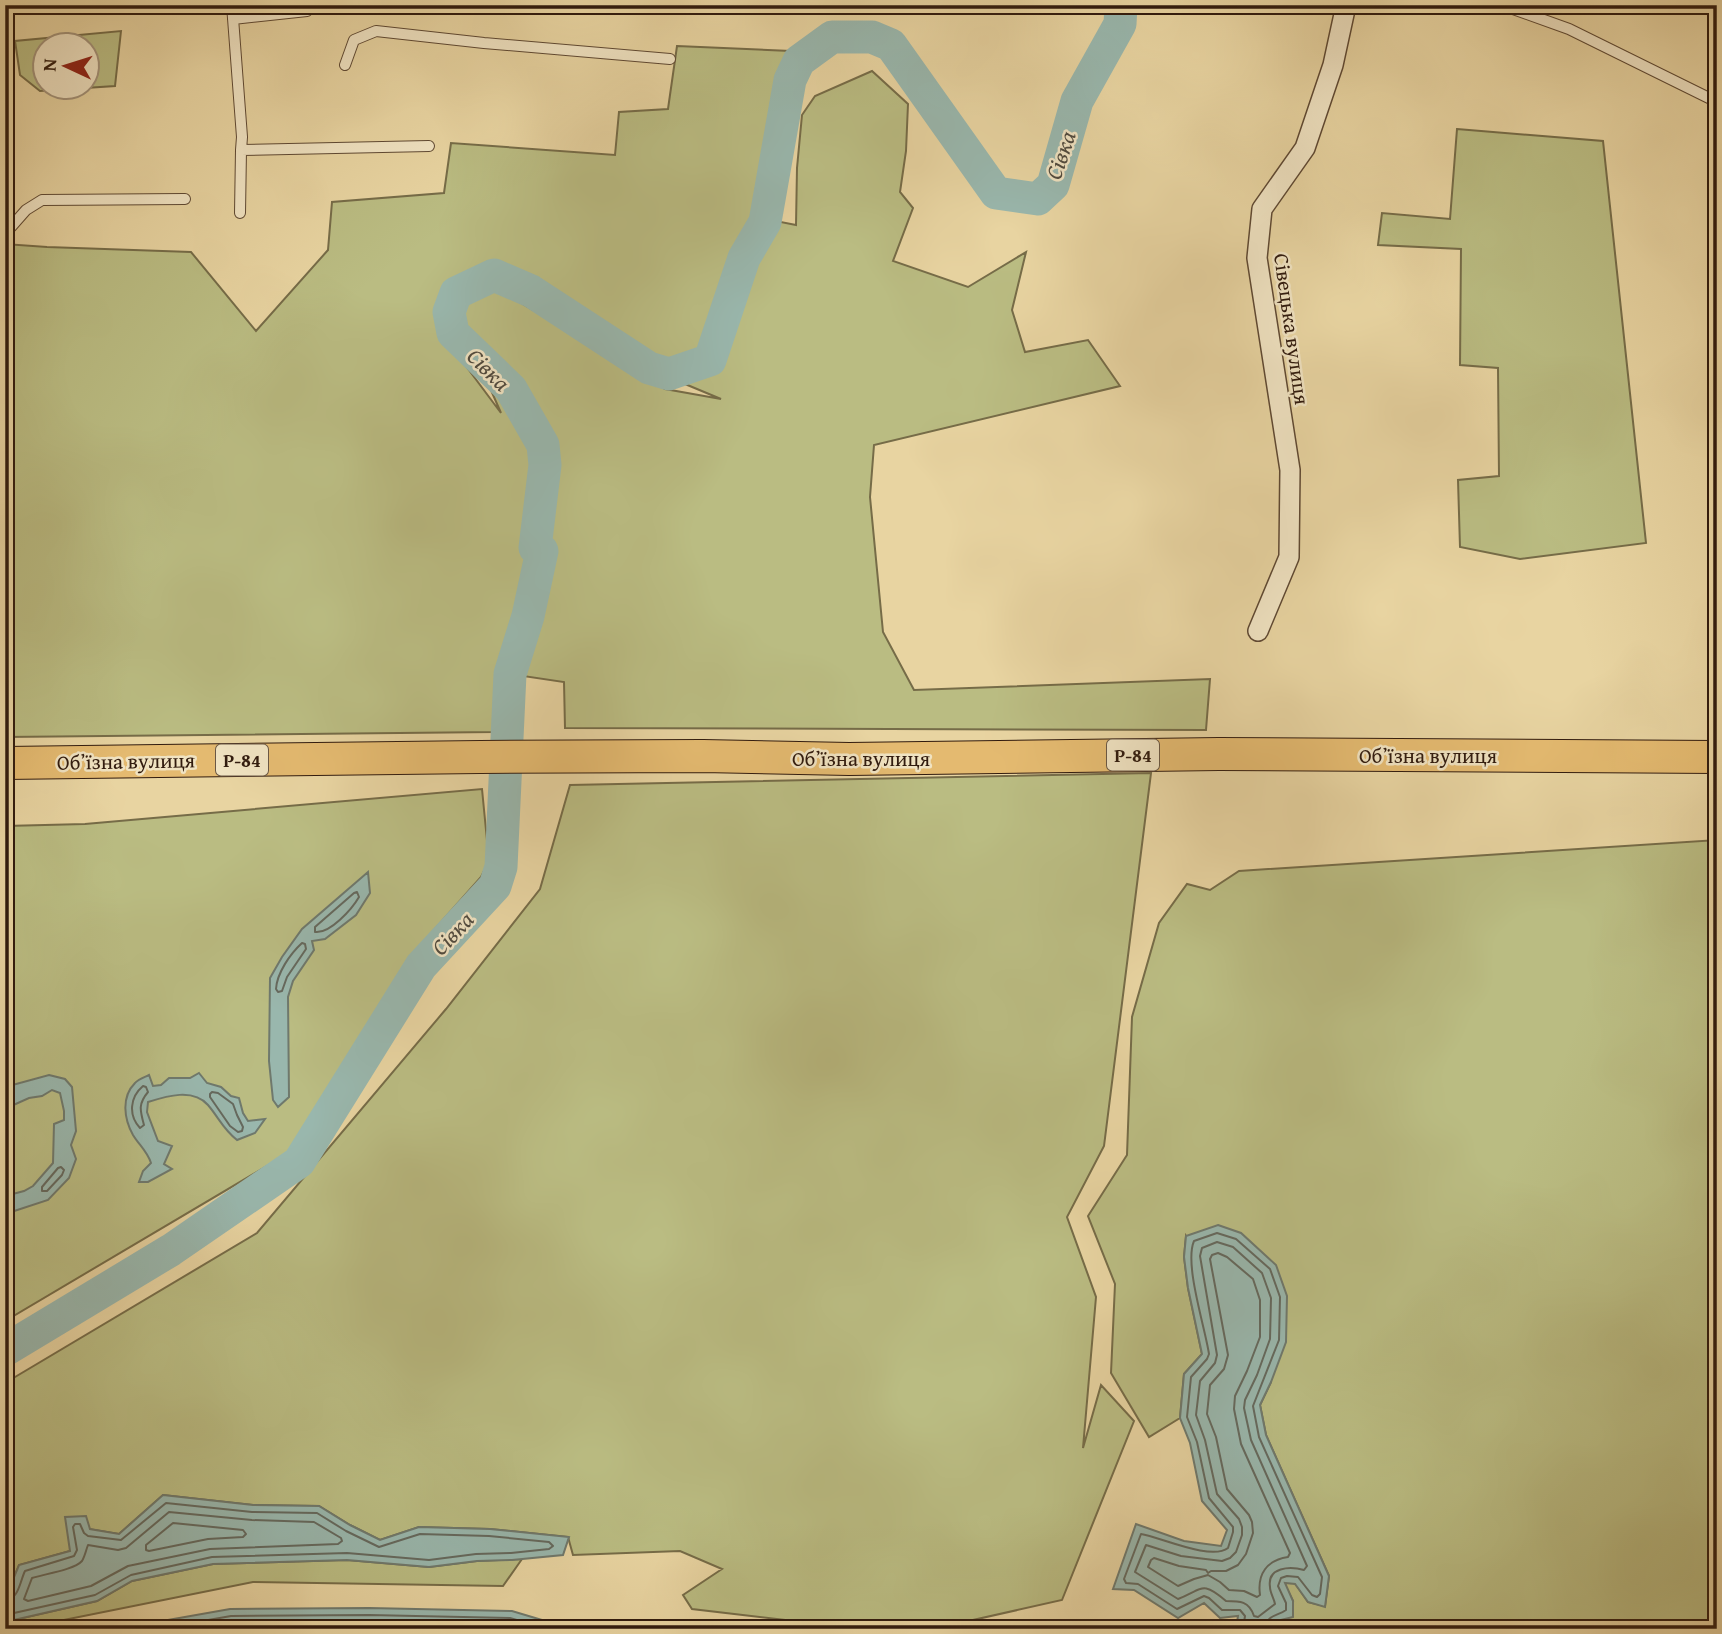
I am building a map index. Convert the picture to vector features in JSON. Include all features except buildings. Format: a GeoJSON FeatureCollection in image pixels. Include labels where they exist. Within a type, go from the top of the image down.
{"type":"FeatureCollection","features":[{"type":"Feature","properties":{"kind":"main road","name":"Обʼїзна вулиця"},"geometry":{"type":"LineString","coordinates":[[5,763],[480,757],[849,759],[1233,754],[1717,757]]}},
{"type":"Feature","properties":{"kind":"street","name":"Сівецька вулиця"},"geometry":{"type":"LineString","coordinates":[[1258,631],[1289,557],[1290,470],[1257,258],[1262,208],[1305,148],[1334,65],[1346,5]]}},
{"type":"Feature","properties":{"kind":"lane"},"geometry":{"type":"LineString","coordinates":[[232,5],[242,137],[240,213]]}},
{"type":"Feature","properties":{"kind":"lane"},"geometry":{"type":"LineString","coordinates":[[1502,5],[1569,29],[1717,102]]}},
{"type":"Feature","properties":{"kind":"lane"},"geometry":{"type":"LineString","coordinates":[[233,19],[307,11]]}},
{"type":"Feature","properties":{"kind":"lane"},"geometry":{"type":"LineString","coordinates":[[345,65],[354,40],[376,30],[484,43],[670,59]]}},
{"type":"Feature","properties":{"kind":"lane"},"geometry":{"type":"LineString","coordinates":[[242,150],[429,146]]}},
{"type":"Feature","properties":{"kind":"lane"},"geometry":{"type":"LineString","coordinates":[[5,228],[11,227],[26,210],[42,200],[186,199]]}},
{"type":"Feature","properties":{"kind":"green space"},"geometry":{"type":"Polygon","coordinates":[[[121,31],[115,86],[102,87],[102,33],[121,31]]]}},
{"type":"Feature","properties":{"kind":"green space"},"geometry":{"type":"Polygon","coordinates":[[[32,39],[32,85],[20,75],[15,41],[32,39]]]}},
{"type":"Feature","properties":{"kind":"green space"},"geometry":{"type":"Polygon","coordinates":[[[677,46],[790,51],[757,216],[737,253],[703,353],[665,361],[501,266],[449,282],[445,338],[501,413],[465,331],[465,303],[493,286],[665,389],[721,399],[685,384],[712,368],[752,260],[776,221],[796,225],[797,168],[802,115],[815,96],[872,71],[908,104],[906,151],[900,192],[913,208],[893,261],[968,287],[1026,252],[1012,310],[1025,352],[1088,340],[1120,386],[874,445],[870,497],[883,632],[914,690],[1210,679],[1206,730],[565,728],[564,682],[523,676],[543,590],[525,585],[501,670],[495,732],[5,737],[5,244],[191,252],[256,331],[328,250],[332,202],[444,193],[451,143],[615,155],[619,112],[668,109],[677,46]]]}},
{"type":"Feature","properties":{"kind":"green space"},"geometry":{"type":"Polygon","coordinates":[[[1457,129],[1603,141],[1646,543],[1520,559],[1460,547],[1458,480],[1499,476],[1498,368],[1460,365],[1461,249],[1378,245],[1382,213],[1450,219],[1457,129]]]}},
{"type":"Feature","properties":{"kind":"green space"},"geometry":{"type":"Polygon","coordinates":[[[1151,773],[1104,1146],[1067,1217],[1096,1297],[1083,1448],[1101,1385],[1134,1421],[1062,1600],[933,1629],[862,1629],[692,1609],[683,1595],[722,1569],[680,1551],[573,1555],[568,1537],[490,1529],[419,1527],[380,1540],[319,1506],[253,1505],[163,1495],[119,1534],[89,1529],[70,1551],[19,1565],[5,1599],[5,1383],[257,1233],[446,1009],[540,889],[570,785],[1151,773]]]}},
{"type":"Feature","properties":{"kind":"green space"},"geometry":{"type":"Polygon","coordinates":[[[482,789],[489,861],[481,877],[411,956],[294,1150],[5,1321],[5,826],[85,824],[482,789]]]}},
{"type":"Feature","properties":{"kind":"green space"},"geometry":{"type":"Polygon","coordinates":[[[1717,840],[1717,1629],[1273,1629],[1272,1625],[1293,1601],[1284,1583],[1295,1583],[1308,1602],[1325,1606],[1329,1576],[1266,1435],[1260,1405],[1271,1382],[1186,1236],[1184,1257],[1188,1288],[1202,1354],[1184,1374],[1180,1418],[1149,1437],[1111,1373],[1115,1284],[1088,1216],[1127,1155],[1132,1017],[1159,923],[1187,884],[1210,890],[1239,871],[1717,840]]]}},
{"type":"Feature","properties":{"kind":"green space"},"geometry":{"type":"Polygon","coordinates":[[[522,1559],[503,1586],[253,1582],[19,1629],[5,1629],[5,1622],[97,1601],[132,1581],[213,1564],[347,1560],[429,1567],[522,1559]]]}},
{"type":"Feature","properties":{"kind":"water"},"geometry":{"type":"Polygon","coordinates":[[[368,872],[370,893],[356,915],[325,939],[312,941],[314,950],[293,981],[288,997],[289,1097],[278,1107],[273,1100],[269,1061],[270,978],[302,929],[368,872]]]}},
{"type":"Feature","properties":{"kind":"water"},"geometry":{"type":"Polygon","coordinates":[[[199,1073],[207,1083],[221,1087],[231,1096],[239,1098],[248,1121],[265,1119],[255,1133],[237,1140],[208,1105],[195,1097],[180,1095],[148,1102],[147,1112],[158,1141],[172,1146],[164,1164],[172,1169],[148,1182],[139,1182],[143,1171],[151,1163],[128,1122],[125,1108],[131,1089],[138,1080],[149,1075],[153,1086],[161,1085],[169,1078],[190,1078],[199,1073]]]}},
{"type":"Feature","properties":{"kind":"water"},"geometry":{"type":"Polygon","coordinates":[[[49,1075],[65,1079],[72,1087],[76,1131],[71,1145],[76,1159],[69,1178],[48,1200],[5,1214],[5,1196],[33,1186],[53,1163],[54,1124],[64,1120],[64,1111],[60,1093],[52,1090],[9,1107],[5,1103],[5,1087],[49,1075]]]}},
{"type":"Feature","properties":{"kind":"water"},"geometry":{"type":"Polygon","coordinates":[[[1218,1225],[1241,1233],[1276,1265],[1287,1296],[1286,1342],[1260,1405],[1266,1435],[1329,1576],[1325,1607],[1308,1602],[1295,1584],[1285,1583],[1293,1601],[1293,1617],[1277,1621],[1272,1625],[1273,1629],[1236,1629],[1238,1616],[1220,1618],[1204,1603],[1178,1618],[1134,1590],[1113,1589],[1136,1524],[1184,1541],[1221,1546],[1227,1530],[1202,1501],[1190,1443],[1180,1418],[1184,1374],[1202,1354],[1188,1288],[1184,1257],[1186,1236],[1218,1225]]]}},
{"type":"Feature","properties":{"kind":"water"},"geometry":{"type":"Polygon","coordinates":[[[163,1495],[253,1505],[319,1506],[380,1540],[419,1527],[490,1529],[569,1537],[563,1555],[429,1567],[347,1560],[213,1564],[132,1581],[97,1601],[5,1622],[5,1599],[19,1565],[70,1551],[65,1517],[86,1516],[90,1529],[119,1534],[163,1495]]]}},
{"type":"Feature","properties":{"kind":"water"},"geometry":{"type":"Polygon","coordinates":[[[230,1609],[512,1611],[572,1629],[117,1629],[230,1609]]]}},
{"type":"Feature","properties":{"kind":"waterway","name":"Сівка"},"geometry":{"type":"LineString","coordinates":[[5,1350],[171,1250],[299,1162],[421,966],[495,886],[501,867],[510,674],[528,616],[542,551],[535,548],[545,465],[543,445],[511,389],[453,333],[449,312],[456,293],[494,275],[531,291],[649,368],[669,374],[710,360],[744,258],[765,222],[790,80],[799,61],[832,37],[872,37],[891,45],[996,193],[1038,199],[1053,185],[1077,101],[1120,24],[1121,5]]}}]}
